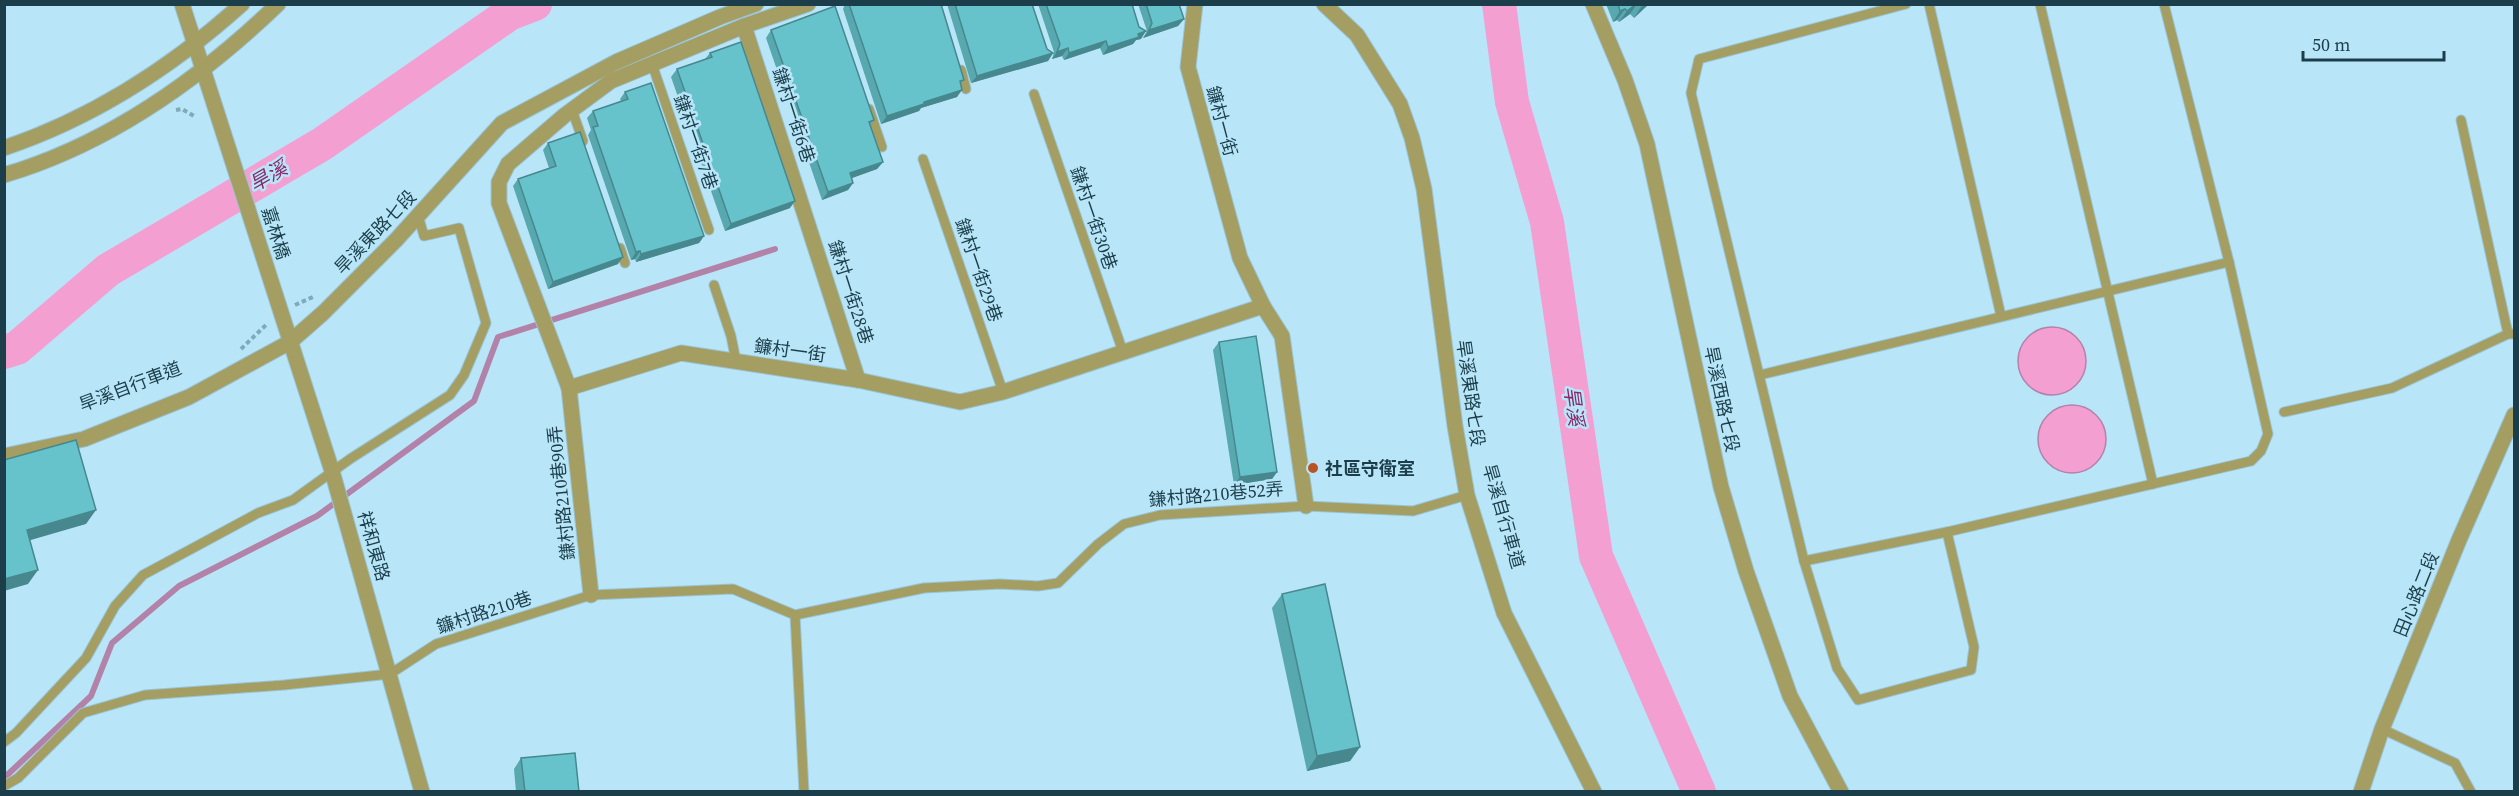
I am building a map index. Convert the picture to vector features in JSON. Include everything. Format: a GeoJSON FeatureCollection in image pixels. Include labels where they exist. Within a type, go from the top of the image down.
{"type":"FeatureCollection","features":[{"type":"Feature","properties":{"kind":"street"},"geometry":{"type":"LineString","coordinates":[[182,4],[204,69]]}},
{"type":"Feature","properties":{"kind":"street"},"geometry":{"type":"LineString","coordinates":[[4,148],[66,124],[147,79],[196,43],[242,4]]}},
{"type":"Feature","properties":{"kind":"street"},"geometry":{"type":"LineString","coordinates":[[4,175],[48,159],[122,123],[162,100],[248,34],[278,4]]}},
{"type":"Feature","properties":{"kind":"street","name":"旱溪東路七段"},"geometry":{"type":"LineString","coordinates":[[4,456],[84,439],[189,397],[290,342],[323,313],[418,215],[502,123],[616,62],[756,4]]}},
{"type":"Feature","properties":{"kind":"street"},"geometry":{"type":"LineString","coordinates":[[569,388],[499,203],[499,182],[508,164],[572,110],[611,81],[744,26],[808,4]]}},
{"type":"Feature","properties":{"kind":"street","name":"鐮村一街"},"geometry":{"type":"LineString","coordinates":[[569,388],[681,353],[858,380],[960,402],[1003,392],[1263,306],[1240,258],[1188,67],[1195,4]]}},
{"type":"Feature","properties":{"kind":"street","name":"旱溪東路七段"},"geometry":{"type":"LineString","coordinates":[[1324,4],[1357,35],[1364,45],[1400,104],[1412,138],[1424,189],[1455,426],[1467,495],[1504,613],[1594,792]]}},
{"type":"Feature","properties":{"kind":"street","name":"旱溪西路七段"},"geometry":{"type":"LineString","coordinates":[[1593,4],[1625,80],[1647,144],[1661,200],[1721,487],[1746,571],[1790,696],[1841,792]]}},
{"type":"Feature","properties":{"kind":"street","name":"鎌村一街6巷"},"geometry":{"type":"LineString","coordinates":[[744,26],[806,216]]}},
{"type":"Feature","properties":{"kind":"street","name":"嘉林橋"},"geometry":{"type":"LineString","coordinates":[[204,69],[281,314]]}},
{"type":"Feature","properties":{"kind":"street","name":"鎌村一街28巷"},"geometry":{"type":"LineString","coordinates":[[806,216],[858,380]]}},
{"type":"Feature","properties":{"kind":"street","name":"鎌村路210巷52弄"},"geometry":{"type":"LineString","coordinates":[[1263,306],[1282,336],[1306,506]]}},
{"type":"Feature","properties":{"kind":"street","name":"祥和東路"},"geometry":{"type":"LineString","coordinates":[[281,314],[332,471],[422,792]]}},
{"type":"Feature","properties":{"kind":"street","name":"鎌村路210巷90弄"},"geometry":{"type":"LineString","coordinates":[[569,388],[591,595]]}},
{"type":"Feature","properties":{"kind":"street","name":"田心路二段"},"geometry":{"type":"LineString","coordinates":[[2361,792],[2382,729],[2459,540],[2514,415]]}},
{"type":"Feature","properties":{"kind":"lane"},"geometry":{"type":"LineString","coordinates":[[1906,4],[1700,59],[1691,93],[1804,561],[1838,668],[1858,699],[1971,670],[1974,647],[1947,532]]}},
{"type":"Feature","properties":{"kind":"lane"},"geometry":{"type":"LineString","coordinates":[[1929,4],[2001,316]]}},
{"type":"Feature","properties":{"kind":"lane"},"geometry":{"type":"LineString","coordinates":[[2040,4],[2153,484]]}},
{"type":"Feature","properties":{"kind":"lane"},"geometry":{"type":"LineString","coordinates":[[1804,561],[1947,532],[2251,461],[2261,451],[2268,434],[2229,262],[2164,4]]}},
{"type":"Feature","properties":{"kind":"lane"},"geometry":{"type":"LineString","coordinates":[[957,57],[966,88]]}},
{"type":"Feature","properties":{"kind":"lane","name":"鎌村一街7巷"},"geometry":{"type":"LineString","coordinates":[[652,64],[709,230]]}},
{"type":"Feature","properties":{"kind":"lane","name":"鎌村一街30巷"},"geometry":{"type":"LineString","coordinates":[[1034,94],[1123,352]]}},
{"type":"Feature","properties":{"kind":"lane"},"geometry":{"type":"LineString","coordinates":[[867,103],[882,147]]}},
{"type":"Feature","properties":{"kind":"lane"},"geometry":{"type":"LineString","coordinates":[[572,110],[587,154]]}},
{"type":"Feature","properties":{"kind":"lane"},"geometry":{"type":"LineString","coordinates":[[2284,412],[2392,388],[2511,334],[2461,120]]}},
{"type":"Feature","properties":{"kind":"lane","name":"鎌村一街29巷"},"geometry":{"type":"LineString","coordinates":[[923,159],[1003,392]]}},
{"type":"Feature","properties":{"kind":"lane"},"geometry":{"type":"LineString","coordinates":[[4,742],[16,734],[86,658],[115,606],[143,575],[258,513],[293,500],[332,471],[450,394],[464,375],[486,323],[459,228],[424,236],[418,215]]}},
{"type":"Feature","properties":{"kind":"lane"},"geometry":{"type":"LineString","coordinates":[[617,242],[625,263]]}},
{"type":"Feature","properties":{"kind":"lane"},"geometry":{"type":"LineString","coordinates":[[1760,375],[2229,262]]}},
{"type":"Feature","properties":{"kind":"lane"},"geometry":{"type":"LineString","coordinates":[[714,285],[731,336],[736,362]]}},
{"type":"Feature","properties":{"kind":"lane","name":"鎌村路210巷52弄"},"geometry":{"type":"LineString","coordinates":[[795,615],[924,588],[1000,584],[1038,586],[1058,583],[1098,544],[1124,524],[1160,515],[1306,506],[1413,511],[1467,495]]}},
{"type":"Feature","properties":{"kind":"lane","name":"鐮村路210巷"},"geometry":{"type":"LineString","coordinates":[[4,786],[18,778],[83,712],[145,695],[284,685],[390,674],[435,644],[591,595],[733,589],[795,615]]}},
{"type":"Feature","properties":{"kind":"lane"},"geometry":{"type":"LineString","coordinates":[[795,615],[804,792]]}},
{"type":"Feature","properties":{"kind":"lane"},"geometry":{"type":"LineString","coordinates":[[2382,729],[2455,763],[2471,792]]}},
{"type":"Feature","properties":{"kind":"path"},"geometry":{"type":"LineString","coordinates":[[237,353],[268,323],[281,314]]}},
{"type":"Feature","properties":{"kind":"shaded area"},"geometry":{"type":"Polygon","coordinates":[[[2052,327],[2065,330],[2076,337],[2083,348],[2086,361],[2083,374],[2076,385],[2065,392],[2052,395],[2039,392],[2028,385],[2021,374],[2018,361],[2021,348],[2028,337],[2039,330],[2052,327]]]}},
{"type":"Feature","properties":{"kind":"shaded area"},"geometry":{"type":"Polygon","coordinates":[[[2072,405],[2085,408],[2096,415],[2103,426],[2106,439],[2103,452],[2096,463],[2085,470],[2072,473],[2059,470],[2048,463],[2041,452],[2038,439],[2041,426],[2048,415],[2059,408],[2072,405]]]}},
{"type":"Feature","properties":{"kind":"building"},"geometry":{"type":"Polygon","coordinates":[[[849,4],[941,4],[964,80],[960,81],[962,90],[887,116],[849,4]]]}},
{"type":"Feature","properties":{"kind":"building"},"geometry":{"type":"Polygon","coordinates":[[[955,4],[1032,4],[1047,49],[1053,53],[977,76],[955,4]]]}},
{"type":"Feature","properties":{"kind":"building"},"geometry":{"type":"Polygon","coordinates":[[[1046,4],[1132,4],[1139,27],[1146,31],[1138,34],[1139,37],[1108,47],[1106,41],[1069,53],[1068,48],[1057,52],[1060,44],[1046,4]]]}},
{"type":"Feature","properties":{"kind":"building"},"geometry":{"type":"Polygon","coordinates":[[[1146,4],[1179,4],[1184,19],[1149,30],[1152,23],[1146,4]]]}},
{"type":"Feature","properties":{"kind":"building"},"geometry":{"type":"Polygon","coordinates":[[[1618,4],[1636,4],[1627,11],[1625,9],[1620,11],[1618,4]]]}},
{"type":"Feature","properties":{"kind":"building"},"geometry":{"type":"Polygon","coordinates":[[[835,6],[874,120],[869,122],[883,162],[850,173],[853,183],[828,192],[771,30],[835,6]]]}},
{"type":"Feature","properties":{"kind":"building"},"geometry":{"type":"Polygon","coordinates":[[[741,42],[795,201],[731,224],[677,69],[712,57],[710,53],[741,42]]]}},
{"type":"Feature","properties":{"kind":"building"},"geometry":{"type":"Polygon","coordinates":[[[651,83],[704,236],[641,254],[640,251],[636,252],[593,127],[598,126],[593,111],[628,99],[625,92],[651,83]]]}},
{"type":"Feature","properties":{"kind":"building"},"geometry":{"type":"Polygon","coordinates":[[[580,132],[623,257],[553,282],[518,179],[556,166],[548,143],[580,132]]]}},
{"type":"Feature","properties":{"kind":"building"},"geometry":{"type":"Polygon","coordinates":[[[1256,336],[1277,472],[1240,477],[1219,342],[1256,336]]]}},
{"type":"Feature","properties":{"kind":"building"},"geometry":{"type":"Polygon","coordinates":[[[76,440],[96,510],[27,530],[38,570],[4,579],[4,460],[76,440]]]}},
{"type":"Feature","properties":{"kind":"building"},"geometry":{"type":"Polygon","coordinates":[[[1325,584],[1360,747],[1317,756],[1282,594],[1325,584]]]}},
{"type":"Feature","properties":{"kind":"building"},"geometry":{"type":"Polygon","coordinates":[[[575,753],[579,792],[525,792],[521,758],[575,753]]]}},
{"type":"Feature","properties":{"kind":"waterway","name":"旱溪"},"geometry":{"type":"LineString","coordinates":[[4,352],[17,348],[108,270],[322,144],[509,14],[535,4]]}},
{"type":"Feature","properties":{"kind":"waterway","name":"旱溪"},"geometry":{"type":"LineString","coordinates":[[1499,4],[1512,102],[1547,222],[1596,556],[1699,792]]}},
{"type":"Feature","properties":{"kind":"waterway"},"geometry":{"type":"LineString","coordinates":[[4,778],[91,696],[112,643],[179,586],[317,516],[474,401],[498,337],[775,249]]}},
{"type":"Feature","properties":{"kind":"place","name":"社區守衛室"},"geometry":{"type":"Point","coordinates":[1313,468]}}]}
